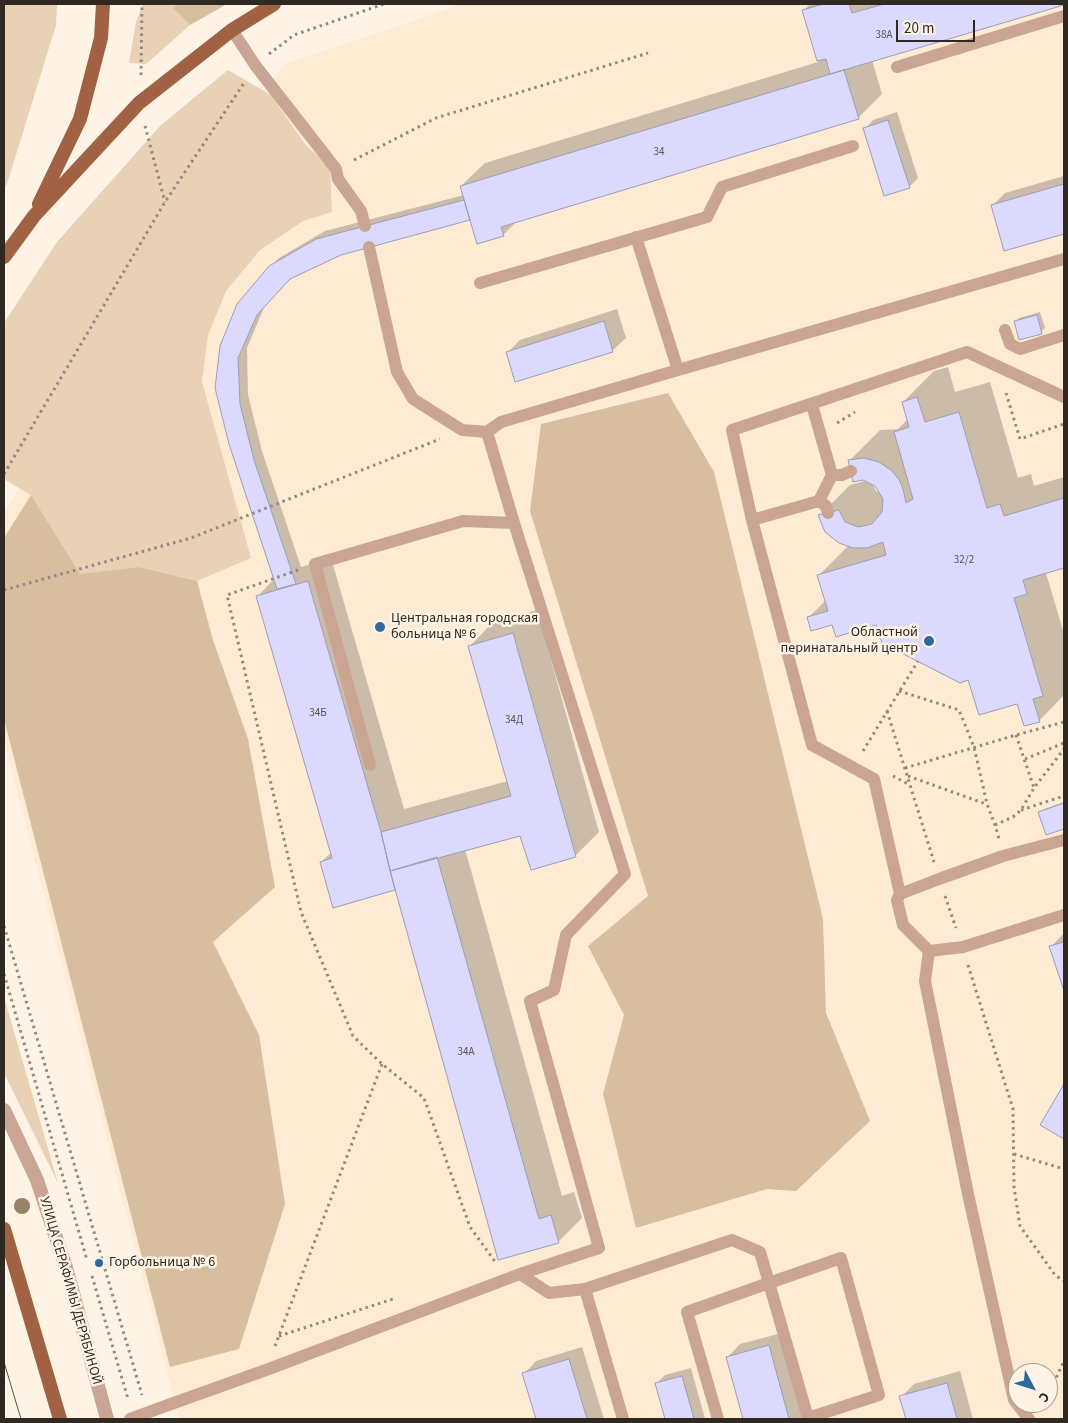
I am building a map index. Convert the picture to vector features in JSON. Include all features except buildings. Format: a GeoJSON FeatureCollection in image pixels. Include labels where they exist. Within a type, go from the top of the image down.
{"type":"FeatureCollection","features":[{"type":"Feature","properties":{"kind":"main road"},"geometry":{"type":"LineString","coordinates":[[34,216],[80,119],[101,38],[103,4]]}},
{"type":"Feature","properties":{"kind":"main road"},"geometry":{"type":"LineString","coordinates":[[4,257],[34,216],[139,103],[232,30],[274,4]]}},
{"type":"Feature","properties":{"kind":"main road"},"geometry":{"type":"LineString","coordinates":[[4,1229],[60,1419]]}},
{"type":"Feature","properties":{"kind":"street","name":"УЛИЦА СЕРАФИМЫ ДЕРЯБИНОЙ"},"geometry":{"type":"LineString","coordinates":[[4,1110],[38,1180],[67,1272],[107,1419]]}},
{"type":"Feature","properties":{"kind":"lane"},"geometry":{"type":"LineString","coordinates":[[897,67],[1064,16]]}},
{"type":"Feature","properties":{"kind":"lane"},"geometry":{"type":"LineString","coordinates":[[232,30],[255,65],[336,169],[338,179],[361,211],[365,226]]}},
{"type":"Feature","properties":{"kind":"lane"},"geometry":{"type":"LineString","coordinates":[[480,283],[707,217],[722,187],[853,146]]}},
{"type":"Feature","properties":{"kind":"lane"},"geometry":{"type":"LineString","coordinates":[[636,237],[678,370]]}},
{"type":"Feature","properties":{"kind":"lane"},"geometry":{"type":"LineString","coordinates":[[369,247],[396,372],[413,399],[462,430],[487,432],[502,422],[1064,259]]}},
{"type":"Feature","properties":{"kind":"lane"},"geometry":{"type":"LineString","coordinates":[[1005,330],[1010,344],[1020,349],[1064,336]]}},
{"type":"Feature","properties":{"kind":"lane"},"geometry":{"type":"LineString","coordinates":[[900,894],[874,779],[812,746],[752,520],[732,430],[967,352],[1064,398]]}},
{"type":"Feature","properties":{"kind":"lane"},"geometry":{"type":"LineString","coordinates":[[752,520],[819,501],[832,475],[812,405]]}},
{"type":"Feature","properties":{"kind":"lane"},"geometry":{"type":"LineString","coordinates":[[132,1419],[520,1274],[599,1248],[530,1001],[554,990],[566,935],[625,874],[487,432]]}},
{"type":"Feature","properties":{"kind":"lane"},"geometry":{"type":"LineString","coordinates":[[832,475],[842,475],[851,471]]}},
{"type":"Feature","properties":{"kind":"lane"},"geometry":{"type":"LineString","coordinates":[[819,501],[826,506],[828,513]]}},
{"type":"Feature","properties":{"kind":"lane"},"geometry":{"type":"LineString","coordinates":[[370,765],[315,564],[463,521],[514,523]]}},
{"type":"Feature","properties":{"kind":"lane"},"geometry":{"type":"LineString","coordinates":[[929,951],[903,925],[896,900],[900,894],[1003,856],[1064,840]]}},
{"type":"Feature","properties":{"kind":"lane"},"geometry":{"type":"LineString","coordinates":[[929,951],[963,947],[1064,915]]}},
{"type":"Feature","properties":{"kind":"lane"},"geometry":{"type":"LineString","coordinates":[[929,951],[925,981],[968,1194],[1014,1400],[1029,1419]]}},
{"type":"Feature","properties":{"kind":"lane"},"geometry":{"type":"LineString","coordinates":[[520,1274],[549,1294],[585,1289],[732,1240],[760,1252],[768,1282],[808,1418],[879,1394],[841,1258],[768,1282],[686,1312],[718,1419]]}},
{"type":"Feature","properties":{"kind":"lane"},"geometry":{"type":"LineString","coordinates":[[585,1289],[623,1419]]}},
{"type":"Feature","properties":{"kind":"path"},"geometry":{"type":"LineString","coordinates":[[4,474],[165,202],[255,65],[294,35],[384,4]]}},
{"type":"Feature","properties":{"kind":"path"},"geometry":{"type":"LineString","coordinates":[[336,169],[436,118],[648,53]]}},
{"type":"Feature","properties":{"kind":"path"},"geometry":{"type":"LineString","coordinates":[[1005,389],[1020,439],[1064,424]]}},
{"type":"Feature","properties":{"kind":"path"},"geometry":{"type":"LineString","coordinates":[[837,423],[862,407]]}},
{"type":"Feature","properties":{"kind":"path"},"geometry":{"type":"LineString","coordinates":[[4,590],[191,538],[462,430]]}},
{"type":"Feature","properties":{"kind":"path"},"geometry":{"type":"LineString","coordinates":[[315,564],[227,595],[301,912],[353,1036],[382,1064],[424,1098],[470,1227],[497,1265],[488,1268]]}},
{"type":"Feature","properties":{"kind":"path"},"geometry":{"type":"LineString","coordinates":[[859,758],[918,661]]}},
{"type":"Feature","properties":{"kind":"path"},"geometry":{"type":"LineString","coordinates":[[898,691],[959,710],[974,747],[987,804],[1003,856]]}},
{"type":"Feature","properties":{"kind":"path"},"geometry":{"type":"LineString","coordinates":[[887,711],[1013,1109],[1014,1187],[1020,1226],[1055,1275],[1064,1281]]}},
{"type":"Feature","properties":{"kind":"path"},"geometry":{"type":"LineString","coordinates":[[905,768],[1064,722]]}},
{"type":"Feature","properties":{"kind":"path"},"geometry":{"type":"LineString","coordinates":[[1016,735],[1034,788]]}},
{"type":"Feature","properties":{"kind":"path"},"geometry":{"type":"LineString","coordinates":[[1025,759],[1064,743]]}},
{"type":"Feature","properties":{"kind":"path"},"geometry":{"type":"LineString","coordinates":[[995,825],[1013,817],[1021,810],[1034,788],[1064,749]]}},
{"type":"Feature","properties":{"kind":"path"},"geometry":{"type":"LineString","coordinates":[[893,776],[910,785]]}},
{"type":"Feature","properties":{"kind":"path"},"geometry":{"type":"LineString","coordinates":[[907,776],[987,804]]}},
{"type":"Feature","properties":{"kind":"path"},"geometry":{"type":"LineString","coordinates":[[1021,810],[1064,796]]}},
{"type":"Feature","properties":{"kind":"path"},"geometry":{"type":"LineString","coordinates":[[4,926],[147,1414]]}},
{"type":"Feature","properties":{"kind":"path"},"geometry":{"type":"LineString","coordinates":[[4,974],[132,1419]]}},
{"type":"Feature","properties":{"kind":"path"},"geometry":{"type":"LineString","coordinates":[[266,1370],[382,1064]]}},
{"type":"Feature","properties":{"kind":"path"},"geometry":{"type":"LineString","coordinates":[[1014,1154],[1064,1168]]}},
{"type":"Feature","properties":{"kind":"path"},"geometry":{"type":"LineString","coordinates":[[279,1336],[393,1299]]}},
{"type":"Feature","properties":{"kind":"path"},"geometry":{"type":"LineString","coordinates":[[1058,1374],[1064,1362]]}},
{"type":"Feature","properties":{"kind":"shaded area"},"geometry":{"type":"Polygon","coordinates":[[[4,4],[57,4],[56,25],[7,184],[4,188],[4,4]]]}},
{"type":"Feature","properties":{"kind":"shaded area"},"geometry":{"type":"Polygon","coordinates":[[[143,4],[177,4],[174,8],[190,25],[146,64],[129,63],[136,22],[143,4]]]}},
{"type":"Feature","properties":{"kind":"shaded area"},"geometry":{"type":"Polygon","coordinates":[[[177,4],[227,4],[190,25],[173,8],[177,4]]]}},
{"type":"Feature","properties":{"kind":"shaded area","name":"Центральная городская больница № 6"},"geometry":{"type":"Polygon","coordinates":[[[462,4],[1064,4],[1064,1419],[179,1419],[4,741],[4,513],[268,82],[288,63],[462,4]]]}},
{"type":"Feature","properties":{"kind":"shaded area"},"geometry":{"type":"Polygon","coordinates":[[[228,70],[271,95],[304,143],[330,168],[332,212],[303,221],[260,250],[226,291],[208,335],[202,382],[251,558],[197,581],[139,567],[80,575],[31,495],[4,479],[4,323],[57,242],[161,125],[228,70]]]}},
{"type":"Feature","properties":{"kind":"shaded area"},"geometry":{"type":"Polygon","coordinates":[[[668,393],[714,472],[823,919],[826,1013],[870,1121],[796,1191],[767,1189],[636,1228],[603,1094],[624,1015],[588,946],[648,896],[530,511],[541,424],[668,393]]]}},
{"type":"Feature","properties":{"kind":"shaded area"},"geometry":{"type":"Polygon","coordinates":[[[31,495],[80,574],[139,567],[197,581],[213,640],[248,739],[275,887],[213,942],[259,1035],[285,1204],[239,1349],[170,1367],[4,719],[4,538],[31,495]]]}},
{"type":"Feature","properties":{"kind":"shaded area"},"geometry":{"type":"Polygon","coordinates":[[[4,997],[58,1183],[4,1073],[4,997]]]}},
{"type":"Feature","properties":{"kind":"tram line"},"geometry":{"type":"LineString","coordinates":[[4,1362],[21,1419]]}},
{"type":"Feature","properties":{"kind":"place","name":"Центральная городская больница № 6"},"geometry":{"type":"Point","coordinates":[380,627]}},
{"type":"Feature","properties":{"kind":"place","name":"Областной перинатальный центр"},"geometry":{"type":"Point","coordinates":[929,641]}},
{"type":"Feature","properties":{"kind":"place","name":"Горбольница № 6"},"geometry":{"type":"Point","coordinates":[99,1263]}}]}
